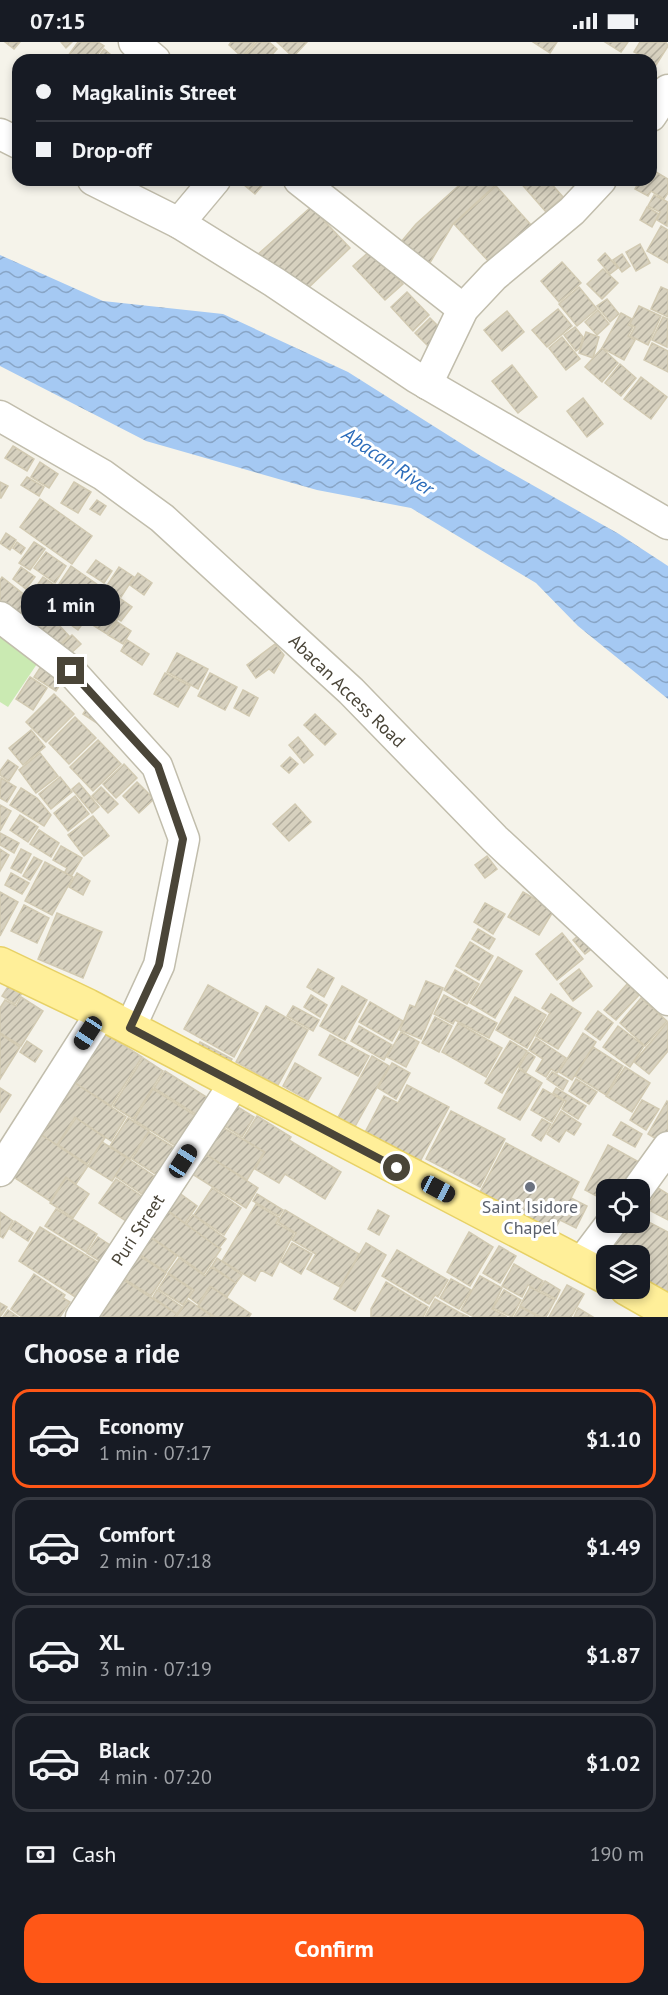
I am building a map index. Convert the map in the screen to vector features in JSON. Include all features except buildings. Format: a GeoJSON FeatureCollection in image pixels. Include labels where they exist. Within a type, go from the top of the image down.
{"type":"FeatureCollection","features":[{"type":"Feature","properties":{"kind":"main road"},"geometry":{"type":"LineString","coordinates":[[1,966],[94,1009],[593,1270]]}},
{"type":"Feature","properties":{"kind":"main road"},"geometry":{"type":"LineString","coordinates":[[645,1299],[668,1312]]}},
{"type":"Feature","properties":{"kind":"street"},"geometry":{"type":"LineString","coordinates":[[134,42],[148,54]]}},
{"type":"Feature","properties":{"kind":"street"},"geometry":{"type":"LineString","coordinates":[[657,107],[668,90]]}},
{"type":"Feature","properties":{"kind":"street"},"geometry":{"type":"LineString","coordinates":[[105,186],[179,223],[274,282],[427,384],[668,524]]}},
{"type":"Feature","properties":{"kind":"street"},"geometry":{"type":"LineString","coordinates":[[179,223],[210,186]]}},
{"type":"Feature","properties":{"kind":"street"},"geometry":{"type":"LineString","coordinates":[[307,186],[463,309]]}},
{"type":"Feature","properties":{"kind":"street"},"geometry":{"type":"LineString","coordinates":[[427,384],[463,309],[494,276],[572,211],[595,186]]}},
{"type":"Feature","properties":{"kind":"street","name":"Abacan Access Road"},"geometry":{"type":"LineString","coordinates":[[0,416],[103,475],[162,518],[351,691],[495,839],[668,1000]]}},
{"type":"Feature","properties":{"kind":"street"},"geometry":{"type":"LineString","coordinates":[[0,617],[71,671],[158,766],[183,839],[159,965],[130,1028]]}},
{"type":"Feature","properties":{"kind":"street"},"geometry":{"type":"LineString","coordinates":[[0,1171],[94,1009]]}},
{"type":"Feature","properties":{"kind":"street","name":"Puri Street"},"geometry":{"type":"LineString","coordinates":[[81,1317],[234,1084]]}},
{"type":"Feature","properties":{"kind":"street"},"geometry":{"type":"LineString","coordinates":[[645,1179],[668,1147]]}},
{"type":"Feature","properties":{"kind":"street"},"geometry":{"type":"LineString","coordinates":[[593,1270],[608,1233]]}},
{"type":"Feature","properties":{"kind":"green space"},"geometry":{"type":"Polygon","coordinates":[[[0,631],[41,658],[8,707],[0,702],[0,631]]]}},
{"type":"Feature","properties":{"kind":"water","name":"Abacan River"},"geometry":{"type":"Polygon","coordinates":[[[0,255],[103,301],[223,314],[348,372],[481,456],[619,534],[668,566],[668,699],[578,626],[536,583],[411,508],[317,490],[146,441],[0,366],[0,255]]]}},
{"type":"Feature","properties":{"kind":"place","name":"Saint Isidore Chapel"},"geometry":{"type":"Point","coordinates":[530,1187]}},
{"type":"Feature","properties":{"kind":"route"},"geometry":{"type":"LineString","coordinates":[[71,671],[158,766],[183,839],[159,965],[130,1028],[397,1168]]}}]}
